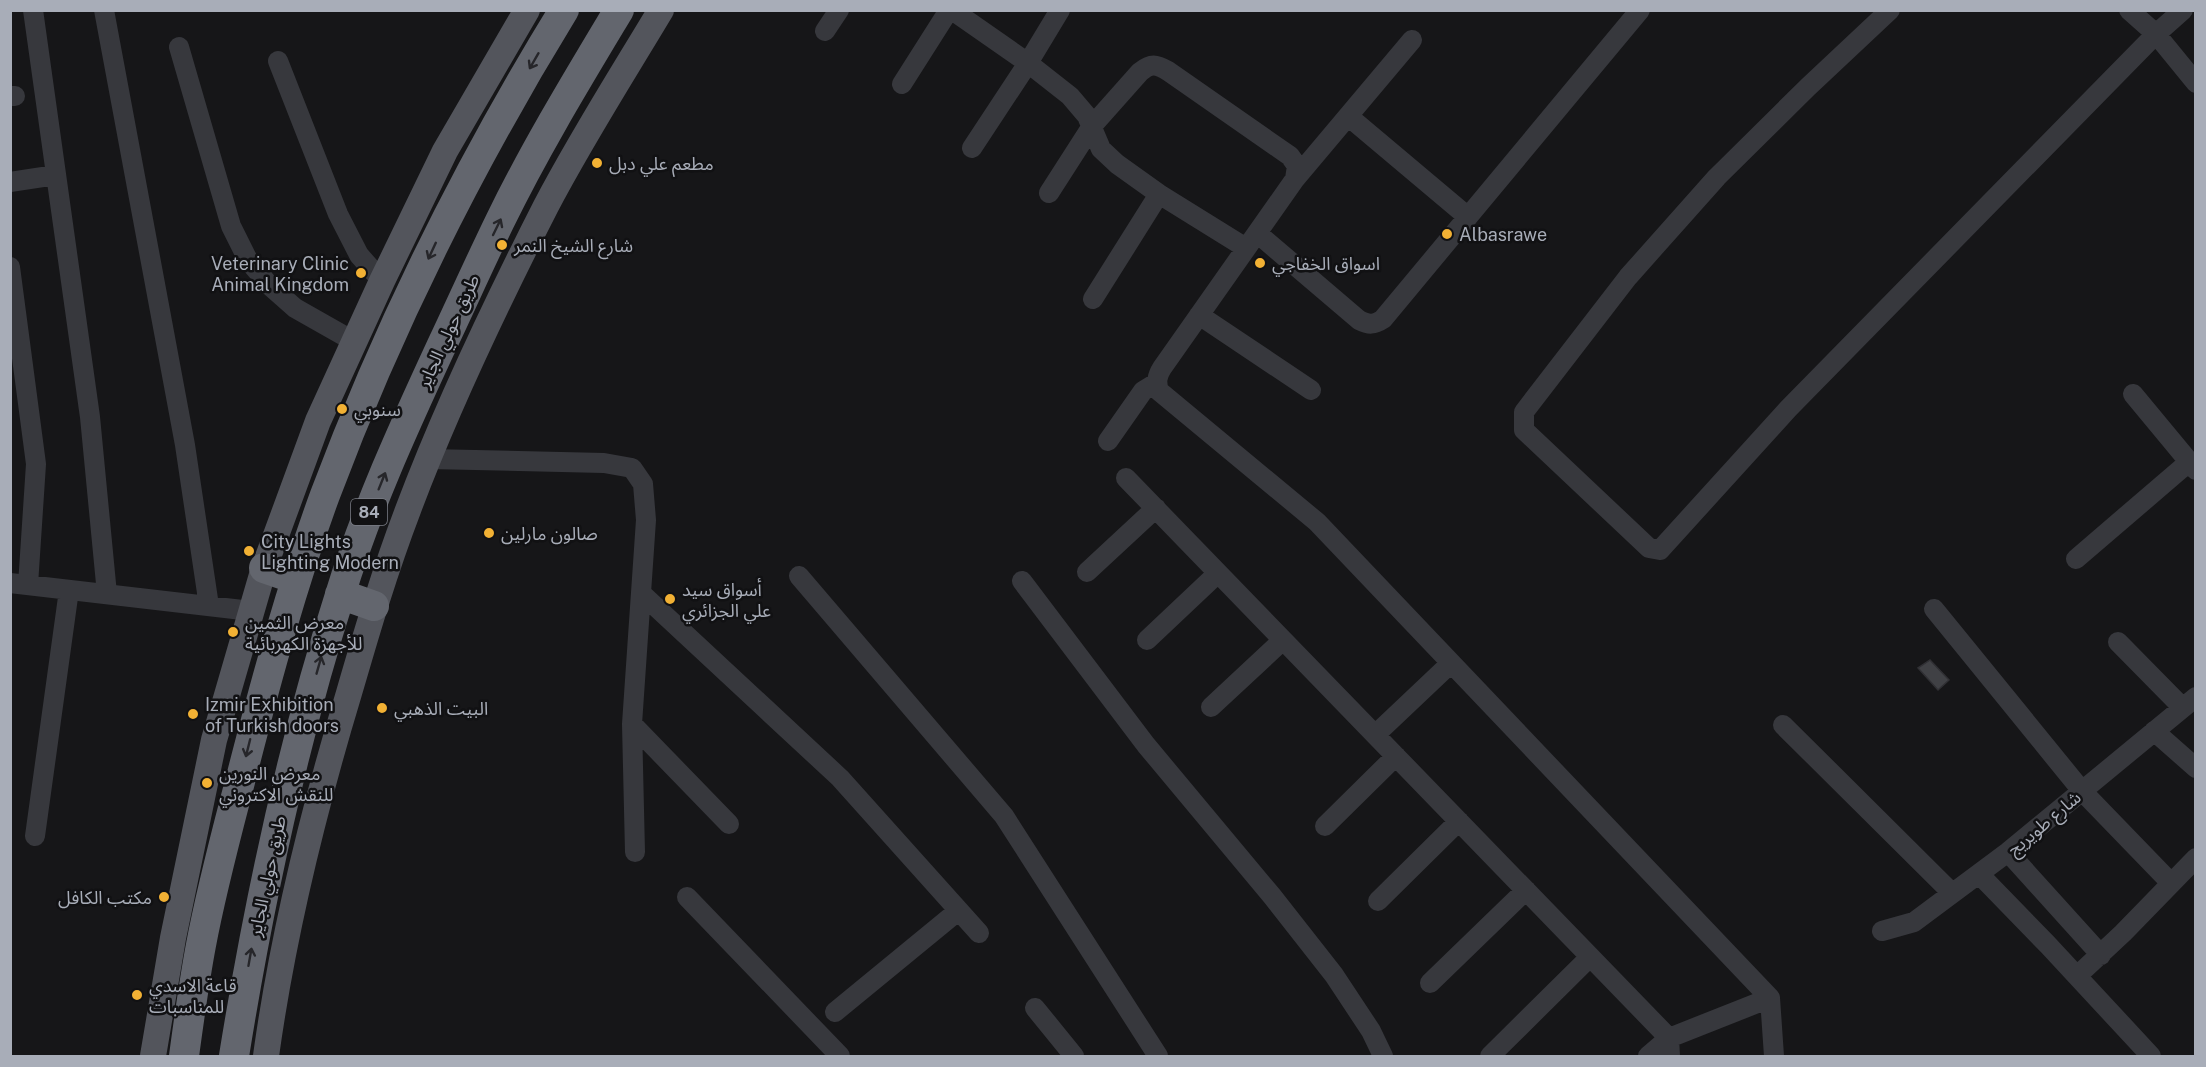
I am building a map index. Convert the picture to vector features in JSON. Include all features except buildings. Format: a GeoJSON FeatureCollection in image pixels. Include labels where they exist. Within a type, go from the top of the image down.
{"type":"FeatureCollection","features":[{"type":"Feature","properties":{"kind":"highway","name":"84"},"geometry":{"type":"LineString","coordinates":[[184,1056],[201,944],[228,827],[296,579],[326,494],[370,384],[457,199],[564,10]]}},
{"type":"Feature","properties":{"kind":"highway","name":"طريق حولي الجاير"},"geometry":{"type":"LineString","coordinates":[[234,1056],[250,955],[297,748],[340,594],[368,514],[413,406],[500,220],[580,72],[619,10]]}},
{"type":"Feature","properties":{"kind":"highway"},"geometry":{"type":"LineString","coordinates":[[411,295],[416,308],[427,317],[441,321],[455,317]]}},
{"type":"Feature","properties":{"kind":"highway"},"geometry":{"type":"LineString","coordinates":[[370,384],[384,380],[398,383],[408,393],[413,406]]}},
{"type":"Feature","properties":{"kind":"highway"},"geometry":{"type":"LineString","coordinates":[[264,568],[296,579]]}},
{"type":"Feature","properties":{"kind":"highway"},"geometry":{"type":"LineString","coordinates":[[340,594],[374,606]]}},
{"type":"Feature","properties":{"kind":"main road"},"geometry":{"type":"LineString","coordinates":[[153,1056],[173,938],[213,740],[264,568],[318,421],[382,281],[445,151],[527,10]]}},
{"type":"Feature","properties":{"kind":"main road"},"geometry":{"type":"LineString","coordinates":[[266,1056],[276,981],[331,751],[374,606],[408,510],[493,312],[590,127],[661,10]]}},
{"type":"Feature","properties":{"kind":"street"},"geometry":{"type":"LineString","coordinates":[[33,10],[90,417],[107,594]]}},
{"type":"Feature","properties":{"kind":"street"},"geometry":{"type":"LineString","coordinates":[[104,10],[185,445],[209,606]]}},
{"type":"Feature","properties":{"kind":"street"},"geometry":{"type":"LineString","coordinates":[[825,31],[839,10]]}},
{"type":"Feature","properties":{"kind":"street"},"geometry":{"type":"LineString","coordinates":[[902,84],[951,10],[1028,63],[1070,96],[1080,106],[1092,126],[1101,149],[1109,157],[1159,194],[1251,240],[1367,325],[1375,324],[1383,319],[1640,10]]}},
{"type":"Feature","properties":{"kind":"street"},"geometry":{"type":"LineString","coordinates":[[972,148],[1060,10]]}},
{"type":"Feature","properties":{"kind":"street"},"geometry":{"type":"LineString","coordinates":[[1890,10],[1717,177],[1628,277],[1524,412],[1524,430],[1649,548],[1660,550],[1788,409],[2156,34],[2183,10]]}},
{"type":"Feature","properties":{"kind":"street"},"geometry":{"type":"LineString","coordinates":[[2129,10],[2156,34],[2196,83]]}},
{"type":"Feature","properties":{"kind":"street"},"geometry":{"type":"LineString","coordinates":[[1412,40],[1295,179],[1157,375],[1156,383],[1164,398],[1317,522],[1770,998],[1774,1056]]}},
{"type":"Feature","properties":{"kind":"street"},"geometry":{"type":"LineString","coordinates":[[179,47],[231,226],[248,260],[269,285],[295,308],[355,342]]}},
{"type":"Feature","properties":{"kind":"street"},"geometry":{"type":"LineString","coordinates":[[278,61],[338,214],[359,255],[382,281]]}},
{"type":"Feature","properties":{"kind":"street"},"geometry":{"type":"LineString","coordinates":[[1049,193],[1092,126],[1140,72],[1154,64],[1168,71],[1290,156],[1297,166],[1295,179]]}},
{"type":"Feature","properties":{"kind":"street"},"geometry":{"type":"LineString","coordinates":[[1348,116],[1468,217]]}},
{"type":"Feature","properties":{"kind":"street"},"geometry":{"type":"LineString","coordinates":[[10,182],[56,176]]}},
{"type":"Feature","properties":{"kind":"street"},"geometry":{"type":"LineString","coordinates":[[1093,299],[1159,194]]}},
{"type":"Feature","properties":{"kind":"street"},"geometry":{"type":"LineString","coordinates":[[10,267],[36,464],[19,584],[251,611]]}},
{"type":"Feature","properties":{"kind":"street"},"geometry":{"type":"LineString","coordinates":[[1198,315],[1311,390]]}},
{"type":"Feature","properties":{"kind":"street"},"geometry":{"type":"LineString","coordinates":[[1107,441],[1143,391],[1156,383]]}},
{"type":"Feature","properties":{"kind":"street"},"geometry":{"type":"LineString","coordinates":[[2076,559],[2192,466],[2133,394]]}},
{"type":"Feature","properties":{"kind":"street"},"geometry":{"type":"LineString","coordinates":[[428,459],[604,463],[632,468],[643,484],[646,520],[632,724],[635,852]]}},
{"type":"Feature","properties":{"kind":"street"},"geometry":{"type":"LineString","coordinates":[[1126,478],[1590,957],[1669,1047]]}},
{"type":"Feature","properties":{"kind":"street"},"geometry":{"type":"LineString","coordinates":[[1087,572],[1156,508]]}},
{"type":"Feature","properties":{"kind":"street"},"geometry":{"type":"LineString","coordinates":[[1147,640],[1218,573]]}},
{"type":"Feature","properties":{"kind":"street"},"geometry":{"type":"LineString","coordinates":[[799,576],[1004,816],[1158,1056]]}},
{"type":"Feature","properties":{"kind":"street"},"geometry":{"type":"LineString","coordinates":[[1022,581],[1146,745],[1272,896],[1334,975],[1371,1031],[1383,1056]]}},
{"type":"Feature","properties":{"kind":"street"},"geometry":{"type":"LineString","coordinates":[[34,836],[69,590]]}},
{"type":"Feature","properties":{"kind":"street"},"geometry":{"type":"LineString","coordinates":[[641,593],[840,778],[979,933]]}},
{"type":"Feature","properties":{"kind":"street"},"geometry":{"type":"LineString","coordinates":[[1934,609],[2082,791],[2171,883]]}},
{"type":"Feature","properties":{"kind":"street"},"geometry":{"type":"LineString","coordinates":[[1211,707],[1282,640]]}},
{"type":"Feature","properties":{"kind":"street"},"geometry":{"type":"LineString","coordinates":[[2118,642],[2189,702]]}},
{"type":"Feature","properties":{"kind":"street"},"geometry":{"type":"LineString","coordinates":[[1376,735],[1450,664]]}},
{"type":"Feature","properties":{"kind":"street","name":"شارع طويريج"},"geometry":{"type":"LineString","coordinates":[[1882,931],[1914,922],[1979,874],[2189,702]]}},
{"type":"Feature","properties":{"kind":"street"},"geometry":{"type":"LineString","coordinates":[[632,724],[729,824]]}},
{"type":"Feature","properties":{"kind":"street"},"geometry":{"type":"LineString","coordinates":[[1783,725],[1952,893]]}},
{"type":"Feature","properties":{"kind":"street"},"geometry":{"type":"LineString","coordinates":[[2154,731],[2196,768]]}},
{"type":"Feature","properties":{"kind":"street"},"geometry":{"type":"LineString","coordinates":[[1325,825],[1396,756]]}},
{"type":"Feature","properties":{"kind":"street"},"geometry":{"type":"LineString","coordinates":[[1378,901],[1459,821]]}},
{"type":"Feature","properties":{"kind":"street"},"geometry":{"type":"LineString","coordinates":[[2008,852],[2101,955]]}},
{"type":"Feature","properties":{"kind":"street"},"geometry":{"type":"LineString","coordinates":[[2077,976],[2101,955],[2196,858]]}},
{"type":"Feature","properties":{"kind":"street"},"geometry":{"type":"LineString","coordinates":[[1979,874],[2151,1056]]}},
{"type":"Feature","properties":{"kind":"street"},"geometry":{"type":"LineString","coordinates":[[1430,983],[1526,890]]}},
{"type":"Feature","properties":{"kind":"street"},"geometry":{"type":"LineString","coordinates":[[687,897],[840,1056]]}},
{"type":"Feature","properties":{"kind":"street"},"geometry":{"type":"LineString","coordinates":[[835,1012],[958,911]]}},
{"type":"Feature","properties":{"kind":"street"},"geometry":{"type":"LineString","coordinates":[[1490,1056],[1590,957]]}},
{"type":"Feature","properties":{"kind":"street"},"geometry":{"type":"LineString","coordinates":[[1648,1056],[1770,998]]}},
{"type":"Feature","properties":{"kind":"street"},"geometry":{"type":"LineString","coordinates":[[1035,1008],[1074,1056]]}},
{"type":"Feature","properties":{"kind":"place","name":"مطعم علي دبل"},"geometry":{"type":"Point","coordinates":[597,163]}},
{"type":"Feature","properties":{"kind":"place","name":"Albasrawe"},"geometry":{"type":"Point","coordinates":[1447,234]}},
{"type":"Feature","properties":{"kind":"place","name":"شارع الشيخ النمر"},"geometry":{"type":"Point","coordinates":[502,245]}},
{"type":"Feature","properties":{"kind":"place","name":"اسواق الخفاجي"},"geometry":{"type":"Point","coordinates":[1260,263]}},
{"type":"Feature","properties":{"kind":"place","name":"Veterinary Clinic Animal Kingdom"},"geometry":{"type":"Point","coordinates":[361,273]}},
{"type":"Feature","properties":{"kind":"place","name":"سنوبي"},"geometry":{"type":"Point","coordinates":[342,409]}},
{"type":"Feature","properties":{"kind":"place","name":"صالون مارلين"},"geometry":{"type":"Point","coordinates":[489,533]}},
{"type":"Feature","properties":{"kind":"place","name":"City Lights Lighting Modern"},"geometry":{"type":"Point","coordinates":[249,551]}},
{"type":"Feature","properties":{"kind":"place","name":"أسواق سيد علي الجزائري"},"geometry":{"type":"Point","coordinates":[670,599]}},
{"type":"Feature","properties":{"kind":"place","name":"معرض الثمين للأجهزة الكهربائية"},"geometry":{"type":"Point","coordinates":[233,632]}},
{"type":"Feature","properties":{"kind":"place","name":"البيت الذهبي"},"geometry":{"type":"Point","coordinates":[382,708]}},
{"type":"Feature","properties":{"kind":"place","name":"Izmir Exhibition of Turkish doors"},"geometry":{"type":"Point","coordinates":[193,714]}},
{"type":"Feature","properties":{"kind":"place","name":"معرض النورين للنقش الاكتروني"},"geometry":{"type":"Point","coordinates":[207,783]}},
{"type":"Feature","properties":{"kind":"place","name":"مكتب الكافل"},"geometry":{"type":"Point","coordinates":[164,897]}},
{"type":"Feature","properties":{"kind":"place","name":"قاعة الاسدي للمناسبات"},"geometry":{"type":"Point","coordinates":[137,995]}}]}
